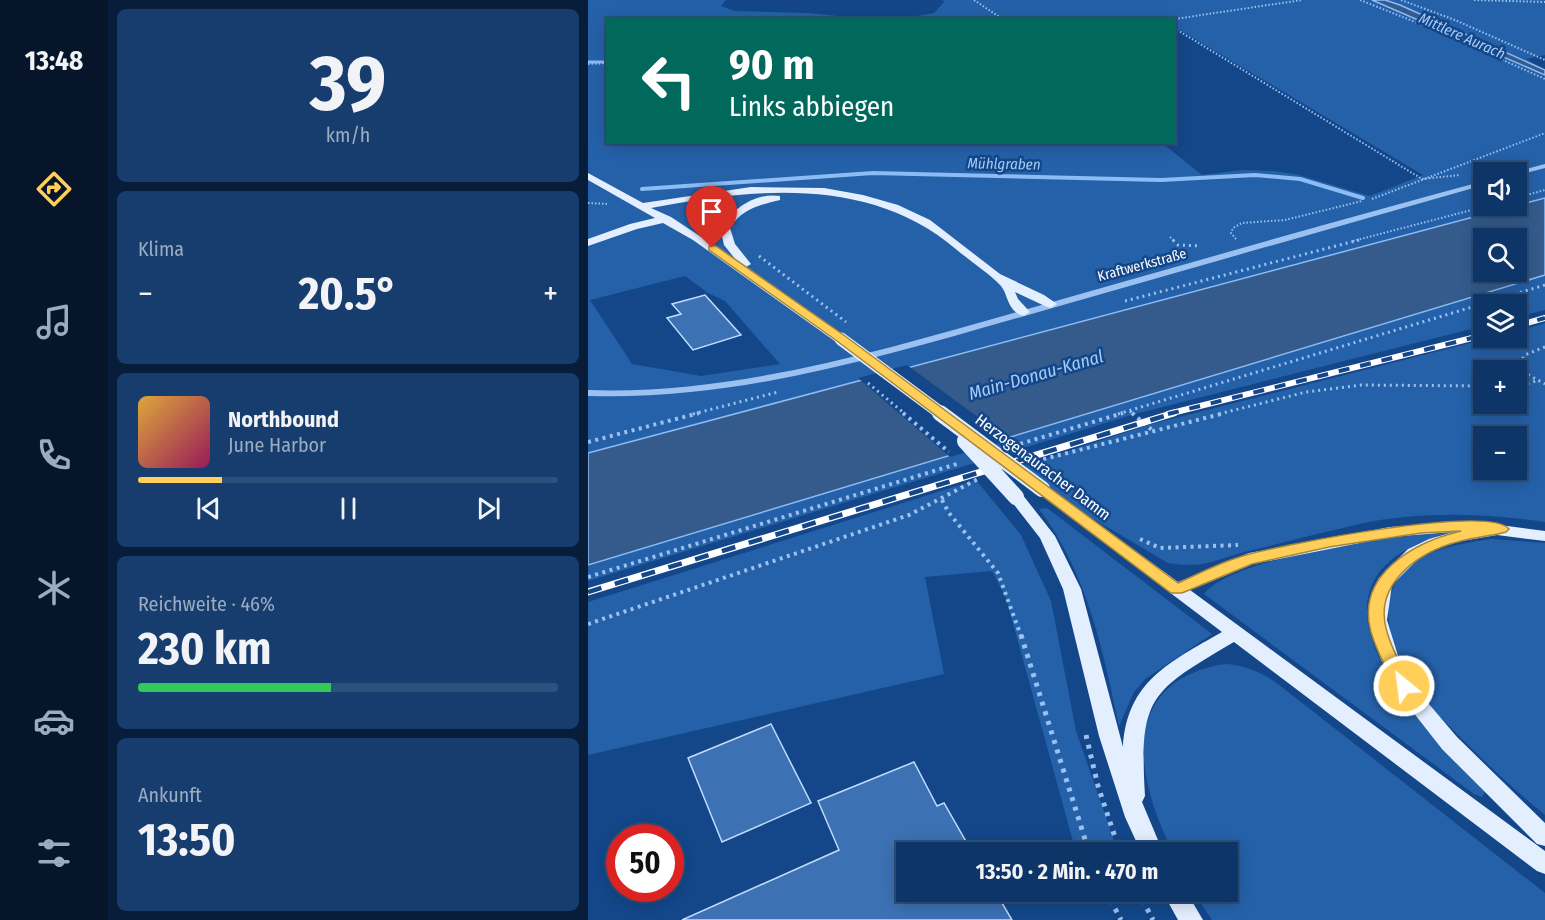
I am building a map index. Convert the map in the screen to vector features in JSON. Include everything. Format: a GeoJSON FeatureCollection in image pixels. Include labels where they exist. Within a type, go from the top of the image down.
{"type":"FeatureCollection","features":[{"type":"Feature","properties":{"kind":"main road","name":"Herzogenauracher Damm"},"geometry":{"type":"LineString","coordinates":[[588,176],[667,219],[758,278],[1545,864]]}},
{"type":"Feature","properties":{"kind":"main road"},"geometry":{"type":"LineString","coordinates":[[758,278],[725,236],[725,228],[730,218],[757,202],[818,192]]}},
{"type":"Feature","properties":{"kind":"main road"},"geometry":{"type":"LineString","coordinates":[[644,206],[733,194],[818,192],[880,202],[924,220],[1007,283],[1030,291],[1052,304]]}},
{"type":"Feature","properties":{"kind":"main road"},"geometry":{"type":"LineString","coordinates":[[588,243],[620,231],[667,219]]}},
{"type":"Feature","properties":{"kind":"main road"},"geometry":{"type":"LineString","coordinates":[[1007,283],[1012,300],[1024,312]]}},
{"type":"Feature","properties":{"kind":"main road"},"geometry":{"type":"LineString","coordinates":[[941,414],[1016,497],[1047,536],[1072,589],[1108,736],[1136,817],[1147,842]]}},
{"type":"Feature","properties":{"kind":"main road"},"geometry":{"type":"LineString","coordinates":[[1176,589],[1248,559],[1329,542],[1421,528],[1454,526],[1501,529],[1545,536]]}},
{"type":"Feature","properties":{"kind":"main road"},"geometry":{"type":"LineString","coordinates":[[1501,529],[1442,541],[1413,554],[1392,572],[1383,585],[1377,612],[1378,631],[1396,674],[1412,698],[1495,789],[1545,837]]}},
{"type":"Feature","properties":{"kind":"main road"},"geometry":{"type":"LineString","coordinates":[[1136,817],[1131,733],[1138,705],[1169,672],[1235,633]]}},
{"type":"Feature","properties":{"kind":"main road"},"geometry":{"type":"LineString","coordinates":[[1180,902],[1191,920]]}},
{"type":"Feature","properties":{"kind":"street"},"geometry":{"type":"LineString","coordinates":[[1527,171],[1545,166]]}},
{"type":"Feature","properties":{"kind":"street","name":"Kraftwerkstraße"},"geometry":{"type":"LineString","coordinates":[[588,393],[668,392],[713,387],[807,370],[889,351],[1473,186]]}},
{"type":"Feature","properties":{"kind":"path"},"geometry":{"type":"LineString","coordinates":[[974,0],[1001,18]]}},
{"type":"Feature","properties":{"kind":"path"},"geometry":{"type":"LineString","coordinates":[[1176,19],[1302,0]]}},
{"type":"Feature","properties":{"kind":"path"},"geometry":{"type":"LineString","coordinates":[[1360,0],[1443,33],[1545,80]]}},
{"type":"Feature","properties":{"kind":"path"},"geometry":{"type":"LineString","coordinates":[[1401,0],[1455,20],[1545,60]]}},
{"type":"Feature","properties":{"kind":"path"},"geometry":{"type":"LineString","coordinates":[[1474,0],[1545,3]]}},
{"type":"Feature","properties":{"kind":"path"},"geometry":{"type":"LineString","coordinates":[[1176,29],[1422,179]]}},
{"type":"Feature","properties":{"kind":"path"},"geometry":{"type":"LineString","coordinates":[[588,64],[606,63]]}},
{"type":"Feature","properties":{"kind":"path"},"geometry":{"type":"LineString","coordinates":[[1236,239],[1231,233],[1233,228],[1242,223],[1285,220],[1370,199],[1545,133]]}},
{"type":"Feature","properties":{"kind":"path"},"geometry":{"type":"LineString","coordinates":[[1527,195],[1545,190]]}},
{"type":"Feature","properties":{"kind":"path"},"geometry":{"type":"LineString","coordinates":[[1120,302],[1473,209]]}},
{"type":"Feature","properties":{"kind":"path"},"geometry":{"type":"LineString","coordinates":[[1170,237],[1178,245],[1200,246]]}},
{"type":"Feature","properties":{"kind":"path"},"geometry":{"type":"LineString","coordinates":[[1006,449],[1545,285]]}},
{"type":"Feature","properties":{"kind":"path"},"geometry":{"type":"LineString","coordinates":[[1545,347],[1531,351],[1520,360],[1518,366],[1536,381],[1545,384]]}},
{"type":"Feature","properties":{"kind":"path"},"geometry":{"type":"LineString","coordinates":[[866,381],[962,463]]}},
{"type":"Feature","properties":{"kind":"path"},"geometry":{"type":"LineString","coordinates":[[1527,384],[1536,381]]}},
{"type":"Feature","properties":{"kind":"path"},"geometry":{"type":"LineString","coordinates":[[1031,461],[1044,461],[1257,403],[1332,388],[1361,385],[1473,386]]}},
{"type":"Feature","properties":{"kind":"path"},"geometry":{"type":"LineString","coordinates":[[1130,411],[1153,431]]}},
{"type":"Feature","properties":{"kind":"path"},"geometry":{"type":"LineString","coordinates":[[588,577],[972,459]]}},
{"type":"Feature","properties":{"kind":"path"},"geometry":{"type":"LineString","coordinates":[[970,471],[986,486]]}},
{"type":"Feature","properties":{"kind":"path"},"geometry":{"type":"LineString","coordinates":[[588,624],[909,515],[942,500],[983,476]]}},
{"type":"Feature","properties":{"kind":"path"},"geometry":{"type":"LineString","coordinates":[[942,500],[949,513],[998,573],[1010,600],[1086,842]]}},
{"type":"Feature","properties":{"kind":"path"},"geometry":{"type":"LineString","coordinates":[[1137,536],[1160,548],[1243,544]]}},
{"type":"Feature","properties":{"kind":"path"},"geometry":{"type":"LineString","coordinates":[[1084,726],[1098,786],[1117,842]]}},
{"type":"Feature","properties":{"kind":"path"},"geometry":{"type":"LineString","coordinates":[[1112,902],[1121,920]]}},
{"type":"Feature","properties":{"kind":"path"},"geometry":{"type":"LineString","coordinates":[[1144,902],[1153,920]]}},
{"type":"Feature","properties":{"kind":"shaded area"},"geometry":{"type":"Polygon","coordinates":[[[588,0],[726,0],[721,6],[734,11],[807,13],[860,18],[606,18],[606,144],[1163,144],[1202,175],[1243,170],[1274,171],[1299,175],[1370,196],[1423,175],[1176,28],[1176,18],[906,18],[934,13],[945,1],[940,0],[1545,0],[1545,55],[1526,59],[1545,70],[1523,60],[1516,61],[1545,75],[1545,198],[1527,203],[1527,162],[1473,162],[1473,216],[1477,216],[588,453],[588,0]],[[685,276],[590,300],[632,364],[701,376],[780,364],[725,301],[708,293],[685,276]]]}},
{"type":"Feature","properties":{"kind":"shaded area"},"geometry":{"type":"Polygon","coordinates":[[[1545,275],[1545,310],[1527,314],[1527,294],[1482,294],[1527,282],[1545,275]]]}},
{"type":"Feature","properties":{"kind":"shaded area"},"geometry":{"type":"Polygon","coordinates":[[[1473,297],[1473,329],[1135,414],[588,581],[588,565],[1473,297]]]}},
{"type":"Feature","properties":{"kind":"shaded area"},"geometry":{"type":"Polygon","coordinates":[[[1545,323],[1545,522],[1475,515],[1405,517],[1359,524],[1248,551],[1209,563],[1181,565],[1168,563],[1011,470],[1148,425],[1473,342],[1473,348],[1527,348],[1527,328],[1545,323]]]}},
{"type":"Feature","properties":{"kind":"shaded area"},"geometry":{"type":"Polygon","coordinates":[[[976,480],[1021,535],[1051,601],[1076,731],[1115,842],[1073,842],[1006,598],[992,571],[925,577],[944,674],[588,755],[588,602],[976,480]]]}},
{"type":"Feature","properties":{"kind":"shaded area"},"geometry":{"type":"Polygon","coordinates":[[[1047,508],[1212,634],[1145,679],[1134,692],[1119,726],[1091,613],[1070,559],[1056,533],[1039,509],[1047,508]]]}},
{"type":"Feature","properties":{"kind":"shaded area"},"geometry":{"type":"Polygon","coordinates":[[[1448,533],[1398,555],[1373,584],[1367,617],[1378,654],[1399,692],[1427,729],[1485,792],[1482,797],[1474,794],[1204,594],[1221,581],[1247,569],[1281,559],[1357,543],[1448,533]]]}},
{"type":"Feature","properties":{"kind":"shaded area"},"geometry":{"type":"Polygon","coordinates":[[[1492,539],[1545,543],[1545,815],[1499,775],[1424,701],[1402,666],[1390,630],[1391,594],[1398,578],[1411,565],[1439,550],[1492,539]]]}},
{"type":"Feature","properties":{"kind":"shaded area"},"geometry":{"type":"Polygon","coordinates":[[[1225,664],[1253,670],[1278,684],[1545,893],[1545,920],[1212,920],[1200,902],[1238,902],[1238,842],[1169,842],[1150,794],[1145,764],[1145,737],[1152,711],[1166,690],[1190,674],[1225,664]]]}},
{"type":"Feature","properties":{"kind":"water","name":"Mittlere Aurach"},"geometry":{"type":"Polygon","coordinates":[[[1372,0],[1385,0],[1400,5],[1545,70],[1545,75],[1372,0]]]}},
{"type":"Feature","properties":{"kind":"water","name":"Main-Donau-Kanal"},"geometry":{"type":"Polygon","coordinates":[[[1545,198],[1545,275],[1527,280],[1527,228],[1473,228],[1473,282],[1522,282],[1482,294],[1473,294],[1473,297],[588,565],[588,453],[1477,216],[1527,216],[1527,203],[1545,198]]]}},
{"type":"Feature","properties":{"kind":"pier"},"geometry":{"type":"Polygon","coordinates":[[[907,365],[1009,440],[950,457],[858,378],[907,365]]]}},
{"type":"Feature","properties":{"kind":"building"},"geometry":{"type":"Polygon","coordinates":[[[705,295],[741,335],[693,350],[667,318],[681,314],[672,304],[705,295]]]}},
{"type":"Feature","properties":{"kind":"building"},"geometry":{"type":"Polygon","coordinates":[[[771,724],[811,803],[722,842],[688,758],[771,724]]]}},
{"type":"Feature","properties":{"kind":"building"},"geometry":{"type":"Polygon","coordinates":[[[914,762],[937,806],[944,803],[966,842],[896,842],[896,902],[1001,902],[1012,920],[682,920],[839,850],[818,801],[914,762]]]}},
{"type":"Feature","properties":{"kind":"waterway"},"geometry":{"type":"LineString","coordinates":[[588,62],[606,62]]}},
{"type":"Feature","properties":{"kind":"waterway","name":"Mühlgraben"},"geometry":{"type":"LineString","coordinates":[[642,189],[873,173],[1161,180],[1255,175],[1300,179],[1363,198]]}},
{"type":"Feature","properties":{"kind":"railway"},"geometry":{"type":"LineString","coordinates":[[1527,323],[1545,318]]}},
{"type":"Feature","properties":{"kind":"railway"},"geometry":{"type":"LineString","coordinates":[[1168,414],[1473,338]]}},
{"type":"Feature","properties":{"kind":"railway"},"geometry":{"type":"LineString","coordinates":[[588,592],[1174,413]]}},
{"type":"Feature","properties":{"kind":"route"},"geometry":{"type":"LineString","coordinates":[[712,248],[758,278],[1176,589],[1248,559],[1329,542],[1421,528],[1470,526],[1501,529],[1460,536],[1425,547],[1402,562],[1383,585],[1377,612],[1378,631],[1390,662],[1404,686]]}}]}
